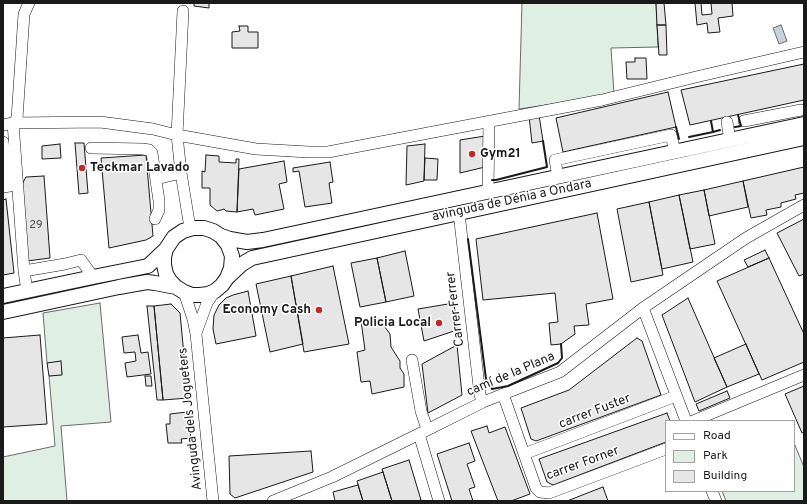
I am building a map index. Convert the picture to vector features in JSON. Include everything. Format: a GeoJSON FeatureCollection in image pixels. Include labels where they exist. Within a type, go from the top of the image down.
{"type":"FeatureCollection","features":[{"type":"Feature","properties":{"kind":"main road","name":"avinguda de Dénia a Ondara"},"geometry":{"type":"LineString","coordinates":[[221,236],[247,242],[262,240],[804,124]]}},
{"type":"Feature","properties":{"kind":"main road","name":"avinguda de Dénia a Ondara"},"geometry":{"type":"LineString","coordinates":[[227,278],[242,264],[252,258],[804,138]]}},
{"type":"Feature","properties":{"kind":"main road"},"geometry":{"type":"LineString","coordinates":[[3,296],[148,266],[166,249],[174,237],[190,228],[204,228],[221,236],[228,245],[232,256],[231,268],[227,278],[215,291],[208,294],[192,295],[180,290],[147,282],[3,312]]}},
{"type":"Feature","properties":{"kind":"main road"},"geometry":{"type":"LineString","coordinates":[[166,249],[164,257],[166,274],[170,281],[180,290]]}},
{"type":"Feature","properties":{"kind":"street"},"geometry":{"type":"LineString","coordinates":[[8,124],[17,119],[24,14],[29,3]]}},
{"type":"Feature","properties":{"kind":"street"},"geometry":{"type":"LineString","coordinates":[[183,11],[177,135],[181,173],[190,228]]}},
{"type":"Feature","properties":{"kind":"street"},"geometry":{"type":"LineString","coordinates":[[8,124],[100,122],[152,129],[256,149],[328,152],[602,100],[804,52]]}},
{"type":"Feature","properties":{"kind":"street"},"geometry":{"type":"LineString","coordinates":[[744,121],[801,110]]}},
{"type":"Feature","properties":{"kind":"street"},"geometry":{"type":"LineString","coordinates":[[774,115],[776,130]]}},
{"type":"Feature","properties":{"kind":"street"},"geometry":{"type":"LineString","coordinates":[[488,192],[489,122]]}},
{"type":"Feature","properties":{"kind":"street"},"geometry":{"type":"LineString","coordinates":[[727,122],[730,140]]}},
{"type":"Feature","properties":{"kind":"street"},"geometry":{"type":"LineString","coordinates":[[8,124],[27,291]]}},
{"type":"Feature","properties":{"kind":"street"},"geometry":{"type":"LineString","coordinates":[[3,142],[10,186],[3,187]]}},
{"type":"Feature","properties":{"kind":"street"},"geometry":{"type":"LineString","coordinates":[[91,148],[143,149],[149,150],[152,153],[159,201],[159,210],[155,219]]}},
{"type":"Feature","properties":{"kind":"street"},"geometry":{"type":"LineString","coordinates":[[156,179],[181,173]]}},
{"type":"Feature","properties":{"kind":"street","name":"camí de la Plana"},"geometry":{"type":"LineString","coordinates":[[273,501],[332,477],[483,402],[560,372],[643,308],[746,238],[804,205]]}},
{"type":"Feature","properties":{"kind":"street","name":"Carrer Ferrer"},"geometry":{"type":"LineString","coordinates":[[459,213],[479,388],[483,402]]}},
{"type":"Feature","properties":{"kind":"street"},"geometry":{"type":"LineString","coordinates":[[24,271],[81,260],[93,277]]}},
{"type":"Feature","properties":{"kind":"street","name":"Avinguda dels Jogueters"},"geometry":{"type":"LineString","coordinates":[[180,290],[193,319],[196,334],[213,501]]}},
{"type":"Feature","properties":{"kind":"street","name":"Avinguda dels Jogueters"},"geometry":{"type":"LineString","coordinates":[[196,334],[207,303],[215,291]]}},
{"type":"Feature","properties":{"kind":"street"},"geometry":{"type":"LineString","coordinates":[[643,308],[686,420]]}},
{"type":"Feature","properties":{"kind":"street"},"geometry":{"type":"LineString","coordinates":[[412,360],[423,432],[439,501]]}},
{"type":"Feature","properties":{"kind":"street"},"geometry":{"type":"LineString","coordinates":[[695,420],[804,375]]}},
{"type":"Feature","properties":{"kind":"street","name":"carrer Forner"},"geometry":{"type":"LineString","coordinates":[[503,394],[536,488],[540,492],[549,493],[665,449]]}},
{"type":"Feature","properties":{"kind":"street","name":"carrer Fuster"},"geometry":{"type":"LineString","coordinates":[[524,454],[676,396]]}},
{"type":"Feature","properties":{"kind":"green space"},"geometry":{"type":"Polygon","coordinates":[[[522,3],[656,3],[658,47],[611,48],[614,94],[519,109],[522,3]]]}},
{"type":"Feature","properties":{"kind":"green space"},"geometry":{"type":"Polygon","coordinates":[[[100,303],[111,422],[61,426],[67,501],[3,501],[3,457],[55,446],[49,376],[62,374],[60,362],[47,363],[43,313],[100,303]]]}},
{"type":"Feature","properties":{"kind":"green space"},"geometry":{"type":"Polygon","coordinates":[[[795,445],[804,467],[804,501],[726,501],[722,492],[795,492],[795,445]]]}},
{"type":"Feature","properties":{"kind":"shaded area"},"geometry":{"type":"Polygon","coordinates":[[[781,25],[787,41],[779,44],[773,28],[781,25]]]}},
{"type":"Feature","properties":{"kind":"building"},"geometry":{"type":"Polygon","coordinates":[[[194,3],[209,3],[209,8],[194,6],[194,3]]]}},
{"type":"Feature","properties":{"kind":"building"},"geometry":{"type":"Polygon","coordinates":[[[656,3],[664,3],[666,25],[657,25],[656,3]]]}},
{"type":"Feature","properties":{"kind":"building"},"geometry":{"type":"Polygon","coordinates":[[[695,3],[701,3],[702,15],[712,14],[711,3],[732,3],[733,16],[718,18],[720,32],[708,33],[707,23],[697,25],[695,3]]]}},
{"type":"Feature","properties":{"kind":"building"},"geometry":{"type":"Polygon","coordinates":[[[657,25],[666,25],[667,55],[659,55],[657,25]]]}},
{"type":"Feature","properties":{"kind":"building"},"geometry":{"type":"Polygon","coordinates":[[[239,26],[248,26],[248,32],[258,32],[258,48],[232,48],[232,32],[240,31],[239,26]]]}},
{"type":"Feature","properties":{"kind":"building"},"geometry":{"type":"Polygon","coordinates":[[[635,58],[646,58],[647,79],[627,79],[626,62],[635,62],[635,58]]]}},
{"type":"Feature","properties":{"kind":"building"},"geometry":{"type":"Polygon","coordinates":[[[804,64],[804,100],[690,125],[681,90],[804,64]]]}},
{"type":"Feature","properties":{"kind":"building"},"geometry":{"type":"Polygon","coordinates":[[[668,92],[676,127],[563,152],[556,118],[668,92]]]}},
{"type":"Feature","properties":{"kind":"building"},"geometry":{"type":"Polygon","coordinates":[[[539,115],[543,141],[532,143],[529,116],[539,115]]]}},
{"type":"Feature","properties":{"kind":"building","name":"Gym21"},"geometry":{"type":"Polygon","coordinates":[[[485,136],[485,167],[460,173],[460,140],[485,136]]]}},
{"type":"Feature","properties":{"kind":"building","name":"Teckmar Lavado"},"geometry":{"type":"Polygon","coordinates":[[[75,143],[84,143],[88,193],[79,194],[75,143]]]}},
{"type":"Feature","properties":{"kind":"building","name":"Teckmar Lavado"},"geometry":{"type":"Polygon","coordinates":[[[60,144],[61,158],[42,159],[42,146],[60,144]]]}},
{"type":"Feature","properties":{"kind":"building"},"geometry":{"type":"Polygon","coordinates":[[[425,144],[424,181],[406,185],[407,146],[425,144]]]}},
{"type":"Feature","properties":{"kind":"building"},"geometry":{"type":"Polygon","coordinates":[[[146,155],[153,236],[146,240],[109,248],[101,158],[146,155]]]}},
{"type":"Feature","properties":{"kind":"building"},"geometry":{"type":"Polygon","coordinates":[[[206,155],[219,156],[219,162],[236,163],[236,159],[239,159],[237,212],[226,211],[224,209],[217,211],[210,205],[210,188],[202,188],[202,171],[205,172],[206,155]]]}},
{"type":"Feature","properties":{"kind":"building"},"geometry":{"type":"Polygon","coordinates":[[[425,158],[438,159],[437,180],[424,180],[425,158]]]}},
{"type":"Feature","properties":{"kind":"building"},"geometry":{"type":"Polygon","coordinates":[[[284,161],[287,182],[279,184],[284,209],[255,215],[253,209],[237,212],[239,169],[284,161]]]}},
{"type":"Feature","properties":{"kind":"building"},"geometry":{"type":"Polygon","coordinates":[[[330,162],[333,182],[329,183],[332,203],[305,207],[299,171],[293,172],[293,168],[330,162]]]}},
{"type":"Feature","properties":{"kind":"building"},"geometry":{"type":"Polygon","coordinates":[[[804,167],[804,193],[795,195],[796,199],[781,203],[781,207],[766,210],[767,215],[751,218],[743,181],[804,167]]]}},
{"type":"Feature","properties":{"kind":"building"},"geometry":{"type":"Polygon","coordinates":[[[44,176],[50,258],[27,261],[21,186],[26,177],[44,176]]]}},
{"type":"Feature","properties":{"kind":"building"},"geometry":{"type":"Polygon","coordinates":[[[743,181],[748,207],[709,216],[704,190],[743,181]]]}},
{"type":"Feature","properties":{"kind":"building"},"geometry":{"type":"Polygon","coordinates":[[[704,190],[715,244],[690,249],[679,195],[704,190]]]}},
{"type":"Feature","properties":{"kind":"building"},"geometry":{"type":"Polygon","coordinates":[[[679,195],[693,262],[662,269],[649,202],[679,195]]]}},
{"type":"Feature","properties":{"kind":"building"},"geometry":{"type":"Polygon","coordinates":[[[6,199],[14,273],[3,275],[3,200],[6,199]]]}},
{"type":"Feature","properties":{"kind":"building"},"geometry":{"type":"Polygon","coordinates":[[[649,202],[663,275],[631,282],[617,209],[649,202]]]}},
{"type":"Feature","properties":{"kind":"building"},"geometry":{"type":"Polygon","coordinates":[[[597,213],[613,299],[586,304],[589,325],[574,326],[575,334],[561,344],[551,345],[549,323],[558,322],[555,293],[483,300],[476,239],[597,213]]]}},
{"type":"Feature","properties":{"kind":"building"},"geometry":{"type":"Polygon","coordinates":[[[804,219],[804,274],[799,276],[777,233],[804,219]]]}},
{"type":"Feature","properties":{"kind":"building"},"geometry":{"type":"Polygon","coordinates":[[[765,250],[769,258],[748,267],[744,260],[765,250]]]}},
{"type":"Feature","properties":{"kind":"building"},"geometry":{"type":"Polygon","coordinates":[[[405,251],[414,296],[386,302],[377,258],[405,251]]]}},
{"type":"Feature","properties":{"kind":"building"},"geometry":{"type":"Polygon","coordinates":[[[377,258],[386,302],[360,307],[351,263],[377,258]]]}},
{"type":"Feature","properties":{"kind":"building"},"geometry":{"type":"Polygon","coordinates":[[[769,258],[804,334],[804,362],[762,380],[717,281],[769,258]]]}},
{"type":"Feature","properties":{"kind":"building","name":"Economy Cash"},"geometry":{"type":"Polygon","coordinates":[[[333,266],[349,344],[304,352],[291,276],[333,266]]]}},
{"type":"Feature","properties":{"kind":"building"},"geometry":{"type":"Polygon","coordinates":[[[291,276],[303,344],[270,352],[256,284],[291,276]]]}},
{"type":"Feature","properties":{"kind":"building"},"geometry":{"type":"Polygon","coordinates":[[[248,291],[256,336],[216,344],[213,329],[214,315],[219,305],[226,298],[248,291]]]}},
{"type":"Feature","properties":{"kind":"building"},"geometry":{"type":"Polygon","coordinates":[[[688,298],[727,387],[695,402],[662,315],[688,298]]]}},
{"type":"Feature","properties":{"kind":"building","name":"Policia Local"},"geometry":{"type":"Polygon","coordinates":[[[454,303],[457,330],[424,341],[418,309],[454,303]]]}},
{"type":"Feature","properties":{"kind":"building"},"geometry":{"type":"Polygon","coordinates":[[[171,304],[180,313],[188,398],[163,400],[154,306],[171,304]]]}},
{"type":"Feature","properties":{"kind":"building"},"geometry":{"type":"Polygon","coordinates":[[[147,306],[154,306],[163,400],[157,400],[147,306]]]}},
{"type":"Feature","properties":{"kind":"building"},"geometry":{"type":"Polygon","coordinates":[[[379,319],[390,334],[391,347],[400,361],[400,368],[404,374],[404,387],[372,394],[370,381],[361,382],[357,352],[365,350],[361,321],[379,319]]]}},
{"type":"Feature","properties":{"kind":"building"},"geometry":{"type":"Polygon","coordinates":[[[40,335],[47,424],[3,427],[3,338],[40,335]]]}},
{"type":"Feature","properties":{"kind":"building"},"geometry":{"type":"Polygon","coordinates":[[[138,335],[141,353],[148,352],[151,374],[127,377],[125,363],[136,361],[135,352],[124,353],[122,337],[138,335]]]}},
{"type":"Feature","properties":{"kind":"building"},"geometry":{"type":"Polygon","coordinates":[[[637,338],[642,341],[661,395],[536,441],[531,439],[521,408],[569,390],[637,338]]]}},
{"type":"Feature","properties":{"kind":"building"},"geometry":{"type":"Polygon","coordinates":[[[746,344],[759,374],[727,387],[714,358],[746,344]]]}},
{"type":"Feature","properties":{"kind":"building"},"geometry":{"type":"Polygon","coordinates":[[[457,345],[462,395],[428,413],[422,364],[457,345]]]}},
{"type":"Feature","properties":{"kind":"building"},"geometry":{"type":"Polygon","coordinates":[[[61,361],[62,375],[49,376],[47,363],[61,361]]]}},
{"type":"Feature","properties":{"kind":"building"},"geometry":{"type":"Polygon","coordinates":[[[145,376],[151,376],[152,386],[146,386],[145,376]]]}},
{"type":"Feature","properties":{"kind":"building"},"geometry":{"type":"Polygon","coordinates":[[[804,386],[804,432],[802,433],[785,394],[804,386]]]}},
{"type":"Feature","properties":{"kind":"building"},"geometry":{"type":"Polygon","coordinates":[[[727,391],[730,398],[699,411],[696,404],[727,391]]]}},
{"type":"Feature","properties":{"kind":"building"},"geometry":{"type":"Polygon","coordinates":[[[187,412],[191,438],[181,439],[182,443],[168,443],[166,424],[170,424],[170,414],[187,412]]]}},
{"type":"Feature","properties":{"kind":"building"},"geometry":{"type":"Polygon","coordinates":[[[667,413],[670,420],[665,420],[665,442],[553,485],[547,482],[539,459],[667,413]]]}},
{"type":"Feature","properties":{"kind":"building"},"geometry":{"type":"Polygon","coordinates":[[[487,426],[489,433],[505,427],[530,494],[511,501],[498,501],[471,431],[487,426]]]}},
{"type":"Feature","properties":{"kind":"building"},"geometry":{"type":"Polygon","coordinates":[[[469,443],[475,461],[467,464],[475,487],[469,489],[473,501],[452,501],[437,454],[469,443]]]}},
{"type":"Feature","properties":{"kind":"building"},"geometry":{"type":"Polygon","coordinates":[[[311,451],[313,472],[235,498],[230,494],[229,456],[311,451]]]}},
{"type":"Feature","properties":{"kind":"building"},"geometry":{"type":"Polygon","coordinates":[[[409,460],[421,500],[392,501],[382,469],[409,460]]]}},
{"type":"Feature","properties":{"kind":"building"},"geometry":{"type":"Polygon","coordinates":[[[383,472],[392,501],[363,501],[357,481],[383,472]]]}},
{"type":"Feature","properties":{"kind":"building"},"geometry":{"type":"Polygon","coordinates":[[[358,485],[363,501],[335,501],[333,492],[358,485]]]}},
{"type":"Feature","properties":{"kind":"building"},"geometry":{"type":"Polygon","coordinates":[[[603,487],[608,501],[567,501],[603,487]]]}},
{"type":"Feature","properties":{"kind":"wall"},"geometry":{"type":"LineString","coordinates":[[735,127],[741,126],[738,115]]}},
{"type":"Feature","properties":{"kind":"wall"},"geometry":{"type":"LineString","coordinates":[[689,137],[713,132],[711,121]]}},
{"type":"Feature","properties":{"kind":"wall"},"geometry":{"type":"LineString","coordinates":[[676,127],[679,139]]}},
{"type":"Feature","properties":{"kind":"wall"},"geometry":{"type":"LineString","coordinates":[[713,132],[720,130]]}},
{"type":"Feature","properties":{"kind":"wall"},"geometry":{"type":"LineString","coordinates":[[492,180],[547,167],[543,141]]}},
{"type":"Feature","properties":{"kind":"wall"},"geometry":{"type":"LineString","coordinates":[[468,239],[486,379],[492,389],[508,386],[558,363],[562,358],[561,344]]}},
{"type":"Feature","properties":{"kind":"place","name":"Gym21"},"geometry":{"type":"Point","coordinates":[472,154]}},
{"type":"Feature","properties":{"kind":"place","name":"Teckmar Lavado"},"geometry":{"type":"Point","coordinates":[82,168]}},
{"type":"Feature","properties":{"kind":"place","name":"Economy Cash"},"geometry":{"type":"Point","coordinates":[319,310]}},
{"type":"Feature","properties":{"kind":"place","name":"Policia Local"},"geometry":{"type":"Point","coordinates":[439,323]}}]}
